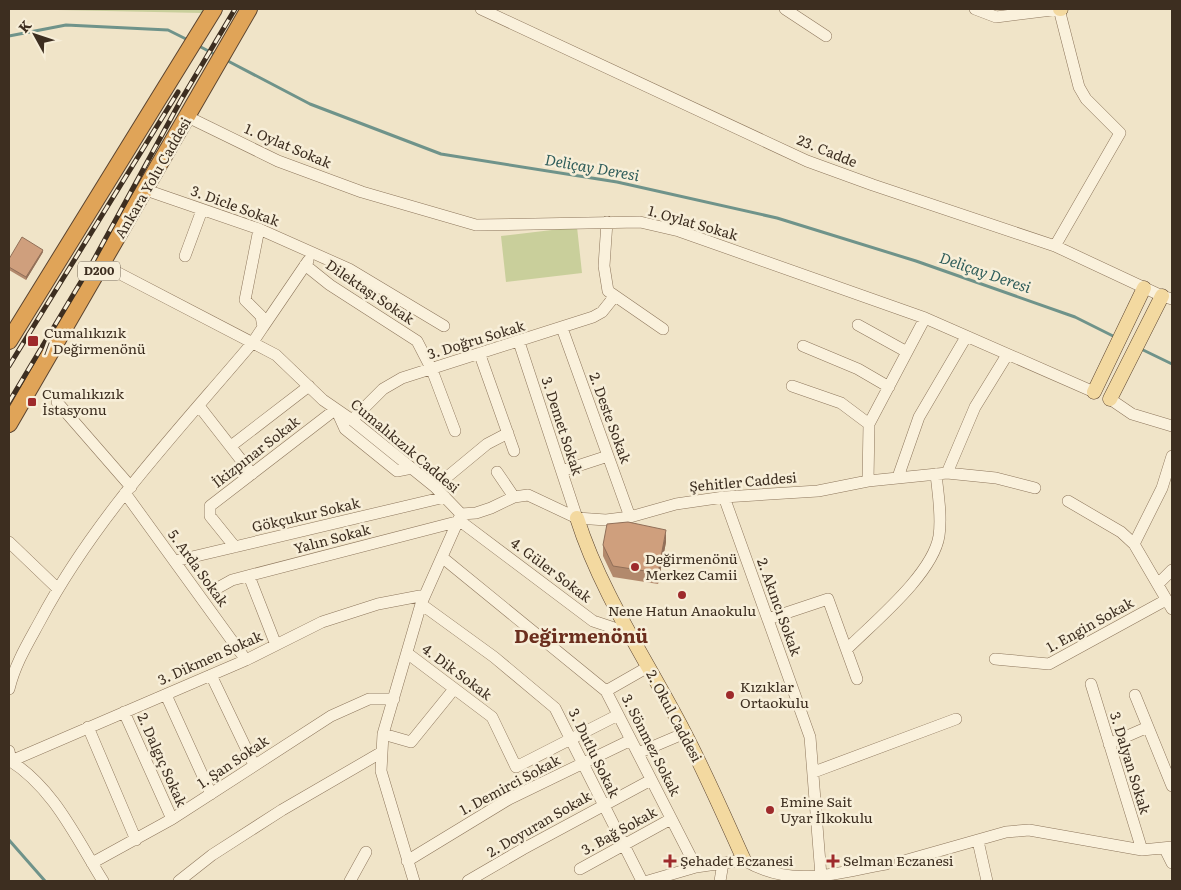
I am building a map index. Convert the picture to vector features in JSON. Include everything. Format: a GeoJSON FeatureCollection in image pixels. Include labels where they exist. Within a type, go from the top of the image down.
{"type":"FeatureCollection","features":[{"type":"Feature","properties":{"kind":"highway"},"geometry":{"type":"LineString","coordinates":[[243,19],[255,9]]}},
{"type":"Feature","properties":{"kind":"highway","name":"D200"},"geometry":{"type":"LineString","coordinates":[[9,341],[213,10]]}},
{"type":"Feature","properties":{"kind":"highway","name":"Ankara Yolu Caddesi"},"geometry":{"type":"LineString","coordinates":[[9,424],[103,265],[243,19]]}},
{"type":"Feature","properties":{"kind":"main road"},"geometry":{"type":"LineString","coordinates":[[1094,392],[1144,288]]}},
{"type":"Feature","properties":{"kind":"main road"},"geometry":{"type":"LineString","coordinates":[[1110,399],[1167,297]]}},
{"type":"Feature","properties":{"kind":"main road","name":"2. Okul Caddesi"},"geometry":{"type":"LineString","coordinates":[[577,518],[584,541],[629,633],[685,733],[744,860]]}},
{"type":"Feature","properties":{"kind":"street","name":"23. Cadde"},"geometry":{"type":"LineString","coordinates":[[481,9],[808,161],[1056,246],[1167,297]]}},
{"type":"Feature","properties":{"kind":"street"},"geometry":{"type":"LineString","coordinates":[[785,9],[826,36]]}},
{"type":"Feature","properties":{"kind":"street"},"geometry":{"type":"LineString","coordinates":[[975,9],[996,17],[1060,9],[1074,74],[1086,99],[1120,133],[1056,246]]}},
{"type":"Feature","properties":{"kind":"street","name":"1. Oylat Sokak"},"geometry":{"type":"LineString","coordinates":[[188,117],[278,161],[362,192],[476,225],[640,222],[679,231],[925,318],[1094,392]]}},
{"type":"Feature","properties":{"kind":"street","name":"3. Dicle Sokak"},"geometry":{"type":"LineString","coordinates":[[146,190],[259,229],[349,269],[444,326]]}},
{"type":"Feature","properties":{"kind":"street"},"geometry":{"type":"LineString","coordinates":[[185,256],[202,210]]}},
{"type":"Feature","properties":{"kind":"street"},"geometry":{"type":"LineString","coordinates":[[607,222],[604,281],[608,291],[614,297],[663,329]]}},
{"type":"Feature","properties":{"kind":"street"},"geometry":{"type":"LineString","coordinates":[[259,229],[245,300],[261,316],[263,328]]}},
{"type":"Feature","properties":{"kind":"street"},"geometry":{"type":"LineString","coordinates":[[9,689],[13,672],[57,588],[102,521],[253,342],[313,253]]}},
{"type":"Feature","properties":{"kind":"street","name":"Cumalıkızık Caddesi"},"geometry":{"type":"LineString","coordinates":[[103,265],[276,355],[336,409],[435,487],[460,517]]}},
{"type":"Feature","properties":{"kind":"street","name":"Dilektaşı Sokak"},"geometry":{"type":"LineString","coordinates":[[305,265],[330,285],[417,341],[432,370],[455,431]]}},
{"type":"Feature","properties":{"kind":"street","name":"3. Doğru Sokak"},"geometry":{"type":"LineString","coordinates":[[352,420],[383,389],[402,378],[480,355],[598,315],[614,297]]}},
{"type":"Feature","properties":{"kind":"street"},"geometry":{"type":"LineString","coordinates":[[868,481],[869,424],[925,318]]}},
{"type":"Feature","properties":{"kind":"street"},"geometry":{"type":"LineString","coordinates":[[858,325],[907,352]]}},
{"type":"Feature","properties":{"kind":"street","name":"2. Deste Sokak"},"geometry":{"type":"LineString","coordinates":[[562,328],[630,518]]}},
{"type":"Feature","properties":{"kind":"street"},"geometry":{"type":"LineString","coordinates":[[898,477],[919,417],[966,337]]}},
{"type":"Feature","properties":{"kind":"street","name":"3. Demet Sokak"},"geometry":{"type":"LineString","coordinates":[[519,342],[577,518]]}},
{"type":"Feature","properties":{"kind":"street"},"geometry":{"type":"LineString","coordinates":[[803,346],[858,369],[889,387]]}},
{"type":"Feature","properties":{"kind":"street"},"geometry":{"type":"LineString","coordinates":[[847,649],[912,583],[931,557],[939,537],[942,474],[976,407],[1007,354]]}},
{"type":"Feature","properties":{"kind":"street"},"geometry":{"type":"LineString","coordinates":[[480,355],[514,451]]}},
{"type":"Feature","properties":{"kind":"street"},"geometry":{"type":"LineString","coordinates":[[231,446],[309,386]]}},
{"type":"Feature","properties":{"kind":"street"},"geometry":{"type":"LineString","coordinates":[[792,386],[841,403],[869,424]]}},
{"type":"Feature","properties":{"kind":"street"},"geometry":{"type":"LineString","coordinates":[[1110,399],[1132,414],[1172,426]]}},
{"type":"Feature","properties":{"kind":"street","name":"5. Arda Sokak"},"geometry":{"type":"LineString","coordinates":[[57,402],[128,490],[175,562],[246,660]]}},
{"type":"Feature","properties":{"kind":"street"},"geometry":{"type":"LineString","coordinates":[[199,406],[252,474]]}},
{"type":"Feature","properties":{"kind":"street"},"geometry":{"type":"LineString","coordinates":[[336,409],[345,429],[397,471],[412,468]]}},
{"type":"Feature","properties":{"kind":"street","name":"İkizpınar Sokak"},"geometry":{"type":"LineString","coordinates":[[235,547],[210,516],[210,506],[336,409]]}},
{"type":"Feature","properties":{"kind":"street"},"geometry":{"type":"LineString","coordinates":[[435,487],[487,444],[508,434]]}},
{"type":"Feature","properties":{"kind":"street"},"geometry":{"type":"LineString","coordinates":[[562,471],[608,456]]}},
{"type":"Feature","properties":{"kind":"street"},"geometry":{"type":"LineString","coordinates":[[1134,544],[1162,488],[1172,456]]}},
{"type":"Feature","properties":{"kind":"street"},"geometry":{"type":"LineString","coordinates":[[414,881],[381,771],[382,734],[423,600],[460,517],[491,508],[514,496],[497,472]]}},
{"type":"Feature","properties":{"kind":"street","name":"Şehitler Caddesi"},"geometry":{"type":"LineString","coordinates":[[514,496],[528,495],[577,518],[606,520],[630,518],[676,504],[724,497],[818,491],[898,477],[942,474],[996,478],[1035,488]]}},
{"type":"Feature","properties":{"kind":"street","name":"Gökçukur Sokak"},"geometry":{"type":"LineString","coordinates":[[175,562],[445,497]]}},
{"type":"Feature","properties":{"kind":"street","name":"2. Akıncı Sokak"},"geometry":{"type":"LineString","coordinates":[[724,497],[810,736],[822,876]]}},
{"type":"Feature","properties":{"kind":"street"},"geometry":{"type":"LineString","coordinates":[[1068,501],[1121,532],[1134,544],[1169,604]]}},
{"type":"Feature","properties":{"kind":"street","name":"Yalın Sokak"},"geometry":{"type":"LineString","coordinates":[[214,590],[232,580],[460,517]]}},
{"type":"Feature","properties":{"kind":"street","name":"4. Güler Sokak"},"geometry":{"type":"LineString","coordinates":[[460,517],[593,621],[629,633]]}},
{"type":"Feature","properties":{"kind":"street"},"geometry":{"type":"LineString","coordinates":[[9,542],[57,588]]}},
{"type":"Feature","properties":{"kind":"street","name":"3. Sönmez Sokak"},"geometry":{"type":"LineString","coordinates":[[443,558],[606,691],[696,867]]}},
{"type":"Feature","properties":{"kind":"street"},"geometry":{"type":"LineString","coordinates":[[1158,584],[1172,570]]}},
{"type":"Feature","properties":{"kind":"street"},"geometry":{"type":"LineString","coordinates":[[249,576],[276,644]]}},
{"type":"Feature","properties":{"kind":"street"},"geometry":{"type":"LineString","coordinates":[[768,619],[828,599],[858,679]]}},
{"type":"Feature","properties":{"kind":"street","name":"3. Dikmen Sokak"},"geometry":{"type":"LineString","coordinates":[[9,758],[166,695],[246,660],[322,622],[378,604],[423,600]]}},
{"type":"Feature","properties":{"kind":"street","name":"3. Dutlu Sokak"},"geometry":{"type":"LineString","coordinates":[[423,600],[555,708],[602,805],[642,881]]}},
{"type":"Feature","properties":{"kind":"street","name":"1. Engin Sokak"},"geometry":{"type":"LineString","coordinates":[[995,659],[1049,664],[1169,604]]}},
{"type":"Feature","properties":{"kind":"street","name":"4. Dik Sokak"},"geometry":{"type":"LineString","coordinates":[[407,653],[492,717],[516,767],[570,738]]}},
{"type":"Feature","properties":{"kind":"street"},"geometry":{"type":"LineString","coordinates":[[606,691],[648,667]]}},
{"type":"Feature","properties":{"kind":"street"},"geometry":{"type":"LineString","coordinates":[[211,675],[254,765]]}},
{"type":"Feature","properties":{"kind":"street","name":"3. Dalyan Sokak"},"geometry":{"type":"LineString","coordinates":[[1090,684],[1142,850]]}},
{"type":"Feature","properties":{"kind":"street"},"geometry":{"type":"LineString","coordinates":[[382,734],[411,742],[454,689]]}},
{"type":"Feature","properties":{"kind":"street"},"geometry":{"type":"LineString","coordinates":[[166,695],[211,794]]}},
{"type":"Feature","properties":{"kind":"street"},"geometry":{"type":"LineString","coordinates":[[1135,695],[1148,727],[1169,768],[1172,786]]}},
{"type":"Feature","properties":{"kind":"street","name":"1. Şan Sokak"},"geometry":{"type":"LineString","coordinates":[[92,863],[172,819],[331,716],[370,699],[394,699]]}},
{"type":"Feature","properties":{"kind":"street","name":"2. Dalgıç Sokak"},"geometry":{"type":"LineString","coordinates":[[124,712],[172,819]]}},
{"type":"Feature","properties":{"kind":"street"},"geometry":{"type":"LineString","coordinates":[[570,738],[618,715]]}},
{"type":"Feature","properties":{"kind":"street"},"geometry":{"type":"LineString","coordinates":[[814,772],[956,719]]}},
{"type":"Feature","properties":{"kind":"street"},"geometry":{"type":"LineString","coordinates":[[88,727],[136,840]]}},
{"type":"Feature","properties":{"kind":"street"},"geometry":{"type":"LineString","coordinates":[[1109,744],[1148,727]]}},
{"type":"Feature","properties":{"kind":"street"},"geometry":{"type":"LineString","coordinates":[[638,753],[685,733]]}},
{"type":"Feature","properties":{"kind":"street","name":"1. Demirci Sokak"},"geometry":{"type":"LineString","coordinates":[[407,861],[510,799],[631,740]]}},
{"type":"Feature","properties":{"kind":"street"},"geometry":{"type":"LineString","coordinates":[[179,881],[227,846],[382,752]]}},
{"type":"Feature","properties":{"kind":"street"},"geometry":{"type":"LineString","coordinates":[[9,758],[41,786],[59,808],[103,881]]}},
{"type":"Feature","properties":{"kind":"street","name":"2. Doyuran Sokak"},"geometry":{"type":"LineString","coordinates":[[468,881],[602,805],[651,780]]}},
{"type":"Feature","properties":{"kind":"street","name":"3. Bağ Sokak"},"geometry":{"type":"LineString","coordinates":[[580,869],[624,847],[671,819]]}},
{"type":"Feature","properties":{"kind":"street"},"geometry":{"type":"LineString","coordinates":[[900,862],[1006,832],[1029,830],[1142,850],[1169,848],[1172,863]]}},
{"type":"Feature","properties":{"kind":"street"},"geometry":{"type":"LineString","coordinates":[[978,841],[987,881]]}},
{"type":"Feature","properties":{"kind":"street"},"geometry":{"type":"LineString","coordinates":[[350,881],[366,852]]}},
{"type":"Feature","properties":{"kind":"street"},"geometry":{"type":"LineString","coordinates":[[648,881],[696,867],[744,860],[781,879],[822,876],[886,864]]}},
{"type":"Feature","properties":{"kind":"street"},"geometry":{"type":"LineString","coordinates":[[720,881],[723,863]]}},
{"type":"Feature","properties":{"kind":"green space"},"geometry":{"type":"Polygon","coordinates":[[[9,9],[205,9],[203,13],[9,9]]]}},
{"type":"Feature","properties":{"kind":"green space"},"geometry":{"type":"Polygon","coordinates":[[[577,227],[582,273],[506,282],[501,236],[577,227]]]}},
{"type":"Feature","properties":{"kind":"building"},"geometry":{"type":"Polygon","coordinates":[[[22,237],[43,250],[26,277],[9,267],[9,259],[22,237]]]}},
{"type":"Feature","properties":{"kind":"building","name":"Değirmenönü Merkez Camii"},"geometry":{"type":"Polygon","coordinates":[[[628,522],[666,530],[658,573],[613,566],[603,545],[607,524],[628,522]]]}},
{"type":"Feature","properties":{"kind":"waterway","name":"Deliçay Deresi"},"geometry":{"type":"LineString","coordinates":[[9,36],[66,25],[168,30],[190,41]]}},
{"type":"Feature","properties":{"kind":"waterway","name":"Deliçay Deresi"},"geometry":{"type":"LineString","coordinates":[[197,45],[216,55]]}},
{"type":"Feature","properties":{"kind":"waterway","name":"Deliçay Deresi"},"geometry":{"type":"LineString","coordinates":[[226,60],[310,104],[441,154],[617,182],[777,218],[916,261],[1075,317],[1115,337]]}},
{"type":"Feature","properties":{"kind":"waterway","name":"Deliçay Deresi"},"geometry":{"type":"LineString","coordinates":[[1139,348],[1172,364]]}},
{"type":"Feature","properties":{"kind":"waterway"},"geometry":{"type":"LineString","coordinates":[[9,840],[45,881]]}},
{"type":"Feature","properties":{"kind":"railway"},"geometry":{"type":"LineString","coordinates":[[9,402],[91,265],[181,100],[235,9]]}},
{"type":"Feature","properties":{"kind":"railway"},"geometry":{"type":"LineString","coordinates":[[9,366],[178,92]]}},
{"type":"Feature","properties":{"kind":"place","name":"Cumalıkızık / Değirmenönü"},"geometry":{"type":"Point","coordinates":[33,341]}},
{"type":"Feature","properties":{"kind":"place","name":"Cumalıkızık İstasyonu"},"geometry":{"type":"Point","coordinates":[32,402]}},
{"type":"Feature","properties":{"kind":"place","name":"Değirmenönü Merkez Camii"},"geometry":{"type":"Point","coordinates":[635,567]}},
{"type":"Feature","properties":{"kind":"place","name":"Nene Hatun Anaokulu"},"geometry":{"type":"Point","coordinates":[682,595]}},
{"type":"Feature","properties":{"kind":"place","name":"Kızıklar Ortaokulu"},"geometry":{"type":"Point","coordinates":[730,695]}},
{"type":"Feature","properties":{"kind":"place","name":"Emine Sait Uyar İlkokulu"},"geometry":{"type":"Point","coordinates":[770,810]}},
{"type":"Feature","properties":{"kind":"place","name":"Şehadet Eczanesi"},"geometry":{"type":"Point","coordinates":[670,861]}},
{"type":"Feature","properties":{"kind":"place","name":"Selman Eczanesi"},"geometry":{"type":"Point","coordinates":[833,861]}},
{"type":"Feature","properties":{"kind":"district","name":"Değirmenönü"},"geometry":{"type":"Point","coordinates":[581,636]}}]}
